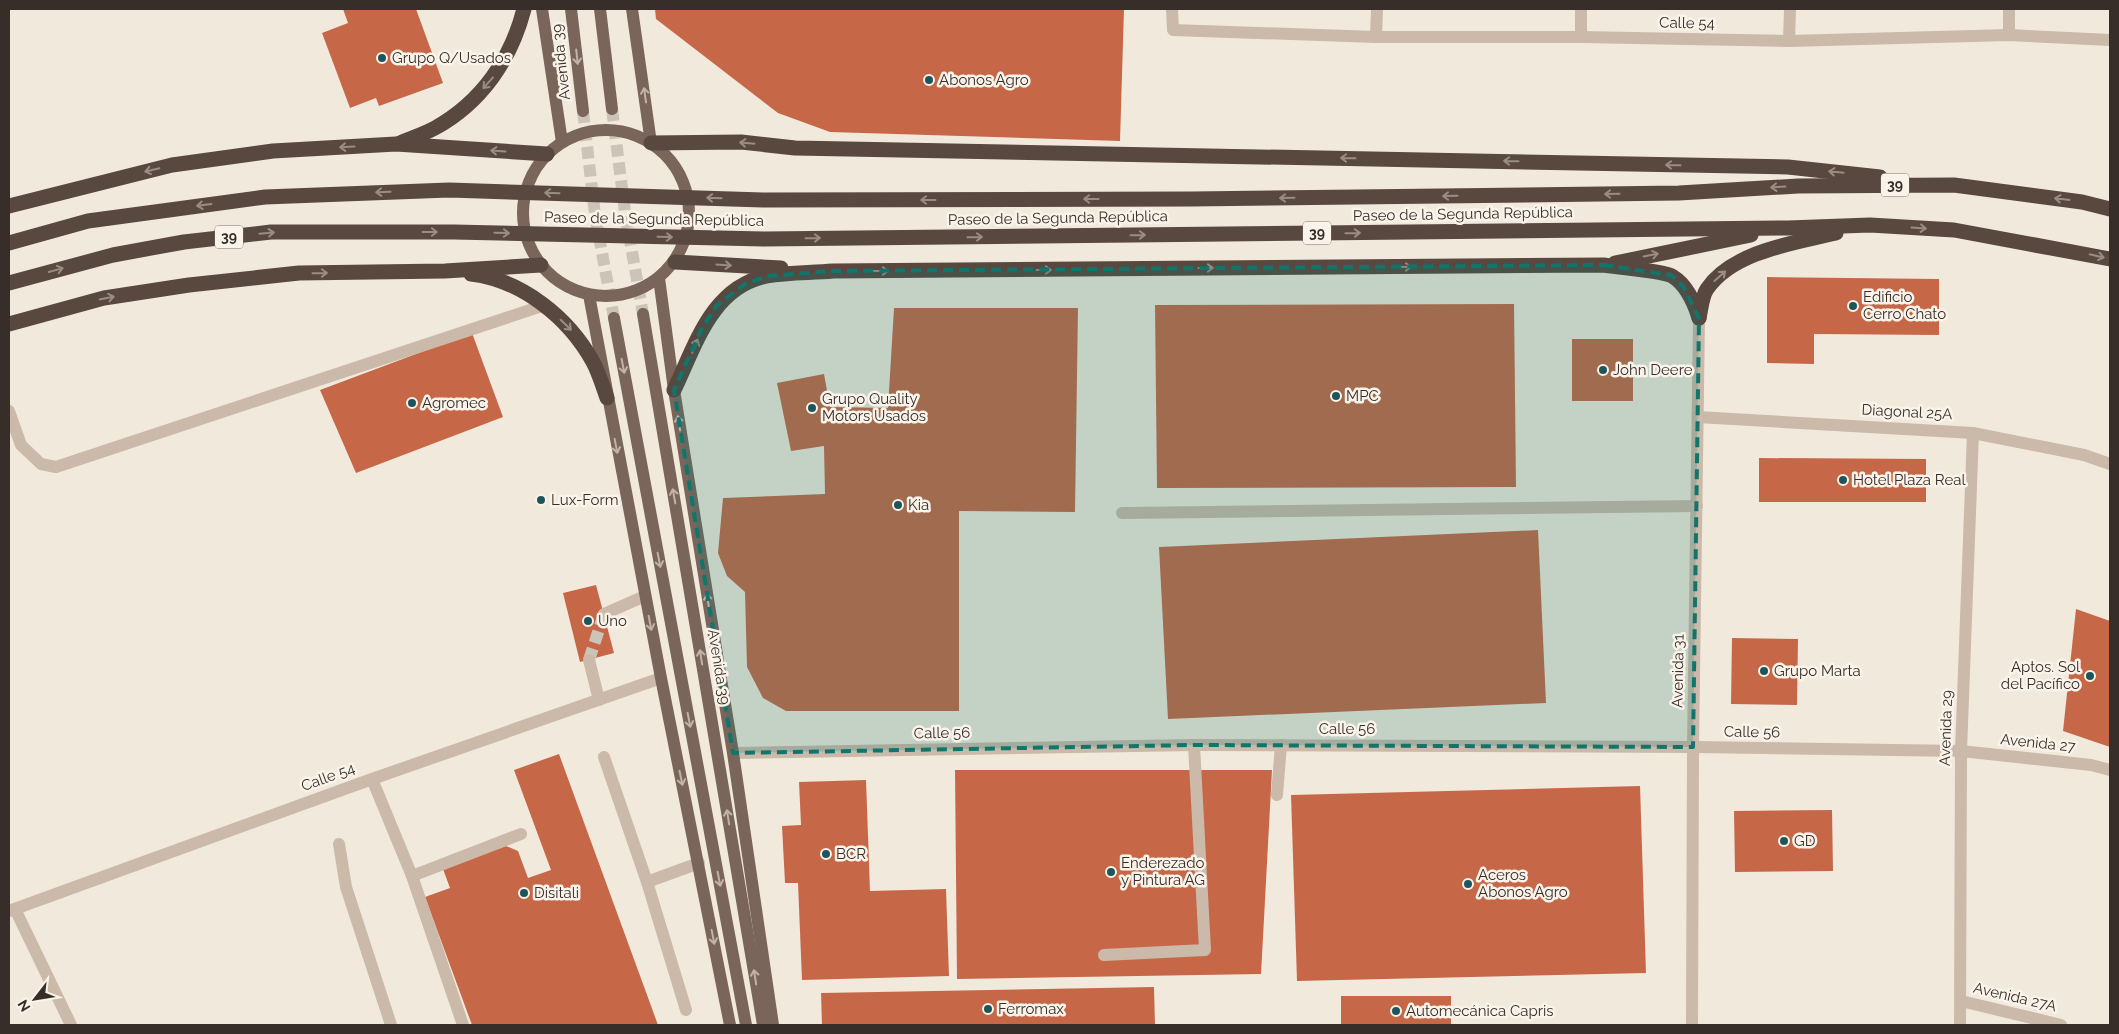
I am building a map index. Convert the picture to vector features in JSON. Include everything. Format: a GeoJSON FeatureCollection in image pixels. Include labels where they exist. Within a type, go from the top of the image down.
{"type":"FeatureCollection","features":[{"type":"Feature","properties":{"kind":"highway"},"geometry":{"type":"LineString","coordinates":[[396,144],[435,128],[470,103],[498,72],[518,34],[524,9]]}},
{"type":"Feature","properties":{"kind":"highway"},"geometry":{"type":"LineString","coordinates":[[652,143],[740,142],[795,148],[1788,167],[1954,185]]}},
{"type":"Feature","properties":{"kind":"highway"},"geometry":{"type":"LineString","coordinates":[[9,206],[172,165],[273,151],[396,144],[547,154]]}},
{"type":"Feature","properties":{"kind":"highway","name":"Paseo de la Segunda República"},"geometry":{"type":"LineString","coordinates":[[9,243],[88,221],[265,197],[449,190],[763,200],[1182,199],[1679,193],[1798,186],[1954,185],[2082,202],[2110,209]]}},
{"type":"Feature","properties":{"kind":"highway"},"geometry":{"type":"LineString","coordinates":[[1699,318],[1707,289],[1734,265],[1751,256],[1778,246],[1870,225]]}},
{"type":"Feature","properties":{"kind":"highway","name":"Paseo de la Segunda República"},"geometry":{"type":"LineString","coordinates":[[9,283],[113,255],[184,242],[271,232],[454,232],[764,239],[1788,228],[1870,225],[1954,230],[2110,259]]}},
{"type":"Feature","properties":{"kind":"highway"},"geometry":{"type":"LineString","coordinates":[[1603,265],[1788,228]]}},
{"type":"Feature","properties":{"kind":"highway"},"geometry":{"type":"LineString","coordinates":[[675,262],[833,271],[1603,265],[1671,275],[1684,286],[1694,303],[1699,318]]}},
{"type":"Feature","properties":{"kind":"highway"},"geometry":{"type":"LineString","coordinates":[[9,324],[104,298],[189,285],[299,273],[445,271],[541,265]]}},
{"type":"Feature","properties":{"kind":"highway"},"geometry":{"type":"LineString","coordinates":[[445,271],[480,275],[514,287],[545,305],[572,331],[583,347],[593,363],[607,398]]}},
{"type":"Feature","properties":{"kind":"highway"},"geometry":{"type":"LineString","coordinates":[[674,390],[692,354],[702,328],[717,305],[738,289],[766,276],[833,271]]}},
{"type":"Feature","properties":{"kind":"main road"},"geometry":{"type":"LineString","coordinates":[[542,9],[562,142]]}},
{"type":"Feature","properties":{"kind":"main road","name":"Avenida 39"},"geometry":{"type":"LineString","coordinates":[[572,9],[583,111]]}},
{"type":"Feature","properties":{"kind":"main road"},"geometry":{"type":"LineString","coordinates":[[600,9],[612,109]]}},
{"type":"Feature","properties":{"kind":"main road"},"geometry":{"type":"LineString","coordinates":[[632,9],[652,143]]}},
{"type":"Feature","properties":{"kind":"main road"},"geometry":{"type":"LineString","coordinates":[[607,129],[630,133],[652,143],[674,164],[686,188],[690,216],[684,244],[675,262],[659,278],[637,291],[613,297],[588,295],[571,289],[554,279],[541,265],[529,244],[523,221],[524,196],[532,174],[547,154],[562,142],[584,132],[607,129]]}},
{"type":"Feature","properties":{"kind":"main road"},"geometry":{"type":"LineString","coordinates":[[659,278],[674,390],[733,753],[773,1025]]}},
{"type":"Feature","properties":{"kind":"main road"},"geometry":{"type":"LineString","coordinates":[[588,295],[645,596],[730,1025]]}},
{"type":"Feature","properties":{"kind":"main road","name":"Avenida 39"},"geometry":{"type":"LineString","coordinates":[[643,314],[763,1025]]}},
{"type":"Feature","properties":{"kind":"main road"},"geometry":{"type":"LineString","coordinates":[[614,318],[746,1025]]}},
{"type":"Feature","properties":{"kind":"street","name":"Calle 54"},"geometry":{"type":"LineString","coordinates":[[1172,9],[1173,30],[1376,36],[1789,41],[2009,35],[2110,40]]}},
{"type":"Feature","properties":{"kind":"street"},"geometry":{"type":"LineString","coordinates":[[1376,36],[1377,9]]}},
{"type":"Feature","properties":{"kind":"street"},"geometry":{"type":"LineString","coordinates":[[1581,9],[1581,37]]}},
{"type":"Feature","properties":{"kind":"street"},"geometry":{"type":"LineString","coordinates":[[1789,41],[1790,9]]}},
{"type":"Feature","properties":{"kind":"street"},"geometry":{"type":"LineString","coordinates":[[2009,9],[2009,35]]}},
{"type":"Feature","properties":{"kind":"street"},"geometry":{"type":"LineString","coordinates":[[9,411],[21,445],[41,464],[56,468],[545,305]]}},
{"type":"Feature","properties":{"kind":"street","name":"Avenida 31"},"geometry":{"type":"LineString","coordinates":[[1692,1025],[1693,747],[1699,318]]}},
{"type":"Feature","properties":{"kind":"street","name":"Diagonal 25A"},"geometry":{"type":"LineString","coordinates":[[1698,416],[1973,433],[2084,456],[2110,464]]}},
{"type":"Feature","properties":{"kind":"street","name":"Avenida 29"},"geometry":{"type":"LineString","coordinates":[[1960,1025],[1961,751],[1973,433]]}},
{"type":"Feature","properties":{"kind":"street"},"geometry":{"type":"LineString","coordinates":[[1122,513],[1697,506]]}},
{"type":"Feature","properties":{"kind":"street"},"geometry":{"type":"LineString","coordinates":[[604,614],[645,596]]}},
{"type":"Feature","properties":{"kind":"street"},"geometry":{"type":"LineString","coordinates":[[589,660],[599,700]]}},
{"type":"Feature","properties":{"kind":"street","name":"Calle 54"},"geometry":{"type":"LineString","coordinates":[[12,910],[372,779],[661,678]]}},
{"type":"Feature","properties":{"kind":"street"},"geometry":{"type":"LineString","coordinates":[[1104,955],[1205,950],[1194,745]]}},
{"type":"Feature","properties":{"kind":"street","name":"Calle 56"},"geometry":{"type":"LineString","coordinates":[[733,753],[1194,745],[1693,747],[1961,751]]}},
{"type":"Feature","properties":{"kind":"street"},"geometry":{"type":"LineString","coordinates":[[1277,794],[1281,745]]}},
{"type":"Feature","properties":{"kind":"street","name":"Avenida 27"},"geometry":{"type":"LineString","coordinates":[[1961,751],[2091,765],[2110,770]]}},
{"type":"Feature","properties":{"kind":"street"},"geometry":{"type":"LineString","coordinates":[[604,757],[647,882],[686,1010]]}},
{"type":"Feature","properties":{"kind":"street"},"geometry":{"type":"LineString","coordinates":[[372,779],[412,876],[463,1025]]}},
{"type":"Feature","properties":{"kind":"street"},"geometry":{"type":"LineString","coordinates":[[412,876],[521,834]]}},
{"type":"Feature","properties":{"kind":"street"},"geometry":{"type":"LineString","coordinates":[[339,844],[346,887],[391,1025]]}},
{"type":"Feature","properties":{"kind":"street"},"geometry":{"type":"LineString","coordinates":[[647,882],[699,863]]}},
{"type":"Feature","properties":{"kind":"street"},"geometry":{"type":"LineString","coordinates":[[12,910],[71,1025]]}},
{"type":"Feature","properties":{"kind":"street","name":"Avenida 27A"},"geometry":{"type":"LineString","coordinates":[[1960,1001],[2061,1025]]}},
{"type":"Feature","properties":{"kind":"highlighted area"},"geometry":{"type":"Polygon","coordinates":[[[1603,265],[1671,275],[1683,286],[1699,318],[1693,747],[1194,745],[733,753],[674,390],[702,328],[717,305],[745,284],[767,276],[833,271],[1603,265]]]}},
{"type":"Feature","properties":{"kind":"building","name":"Grupo Q/Usados"},"geometry":{"type":"Polygon","coordinates":[[[343,9],[416,9],[443,83],[379,106],[376,98],[350,108],[322,33],[348,23],[343,9]]]}},
{"type":"Feature","properties":{"kind":"building","name":"Abonos Agro"},"geometry":{"type":"Polygon","coordinates":[[[655,9],[1124,9],[1120,141],[830,132],[778,113],[656,19],[655,9]]]}},
{"type":"Feature","properties":{"kind":"building","name":"Edificio Cerro Chato"},"geometry":{"type":"Polygon","coordinates":[[[1767,277],[1939,279],[1939,335],[1814,334],[1814,364],[1767,363],[1767,277]]]}},
{"type":"Feature","properties":{"kind":"building","name":"MPC"},"geometry":{"type":"Polygon","coordinates":[[[1514,304],[1516,487],[1157,488],[1155,305],[1514,304]]]}},
{"type":"Feature","properties":{"kind":"building","name":"Kia"},"geometry":{"type":"Polygon","coordinates":[[[894,308],[1078,308],[1075,512],[959,511],[959,711],[786,711],[763,698],[747,667],[745,592],[727,576],[718,553],[723,498],[825,494],[824,446],[791,451],[777,383],[824,374],[830,407],[888,408],[894,308]]]}},
{"type":"Feature","properties":{"kind":"building","name":"Agromec"},"geometry":{"type":"Polygon","coordinates":[[[472,333],[503,417],[356,473],[320,390],[472,333]]]}},
{"type":"Feature","properties":{"kind":"building","name":"John Deere"},"geometry":{"type":"Polygon","coordinates":[[[1572,339],[1633,339],[1633,401],[1572,401],[1572,339]]]}},
{"type":"Feature","properties":{"kind":"building","name":"Hotel Plaza Real"},"geometry":{"type":"Polygon","coordinates":[[[1759,458],[1926,459],[1926,502],[1759,502],[1759,458]]]}},
{"type":"Feature","properties":{"kind":"building"},"geometry":{"type":"Polygon","coordinates":[[[1538,530],[1546,703],[1168,719],[1159,547],[1538,530]]]}},
{"type":"Feature","properties":{"kind":"building","name":"Uno"},"geometry":{"type":"Polygon","coordinates":[[[596,585],[614,653],[580,662],[563,593],[596,585]]]}},
{"type":"Feature","properties":{"kind":"building","name":"Aptos. Sol del Pacífico"},"geometry":{"type":"Polygon","coordinates":[[[2076,609],[2110,621],[2110,747],[2063,731],[2076,609]]]}},
{"type":"Feature","properties":{"kind":"building","name":"Grupo Marta"},"geometry":{"type":"Polygon","coordinates":[[[1732,638],[1798,639],[1797,705],[1731,704],[1732,638]]]}},
{"type":"Feature","properties":{"kind":"building","name":"Disitali"},"geometry":{"type":"Polygon","coordinates":[[[559,754],[658,1025],[472,1025],[425,897],[450,888],[443,869],[506,846],[518,851],[528,878],[551,870],[514,770],[559,754]]]}},
{"type":"Feature","properties":{"kind":"building","name":"Enderezado y Pintura AG"},"geometry":{"type":"Polygon","coordinates":[[[955,770],[1272,770],[1261,974],[957,979],[955,770]]]}},
{"type":"Feature","properties":{"kind":"building","name":"BCR"},"geometry":{"type":"Polygon","coordinates":[[[866,780],[870,891],[946,889],[949,976],[802,980],[798,883],[785,883],[782,826],[801,825],[799,782],[866,780]]]}},
{"type":"Feature","properties":{"kind":"building","name":"Aceros Abonos Agro"},"geometry":{"type":"Polygon","coordinates":[[[1640,786],[1646,973],[1297,981],[1291,795],[1640,786]]]}},
{"type":"Feature","properties":{"kind":"building","name":"GD"},"geometry":{"type":"Polygon","coordinates":[[[1832,810],[1833,871],[1735,872],[1734,811],[1832,810]]]}},
{"type":"Feature","properties":{"kind":"building","name":"Ferromax"},"geometry":{"type":"Polygon","coordinates":[[[1154,987],[1155,1025],[822,1025],[821,993],[1154,987]]]}},
{"type":"Feature","properties":{"kind":"building","name":"Automecánica Capris"},"geometry":{"type":"Polygon","coordinates":[[[1341,996],[1451,996],[1451,1025],[1341,1025],[1341,996]]]}},
{"type":"Feature","properties":{"kind":"tunnel"},"geometry":{"type":"LineString","coordinates":[[612,109],[625,212],[643,314]]}},
{"type":"Feature","properties":{"kind":"tunnel"},"geometry":{"type":"LineString","coordinates":[[583,111],[595,215],[614,318]]}},
{"type":"Feature","properties":{"kind":"tunnel"},"geometry":{"type":"LineString","coordinates":[[589,660],[604,614]]}},
{"type":"Feature","properties":{"kind":"place","name":"Grupo Q/Usados"},"geometry":{"type":"Point","coordinates":[382,58]}},
{"type":"Feature","properties":{"kind":"place","name":"Abonos Agro"},"geometry":{"type":"Point","coordinates":[929,80]}},
{"type":"Feature","properties":{"kind":"place","name":"Edificio Cerro Chato"},"geometry":{"type":"Point","coordinates":[1853,306]}},
{"type":"Feature","properties":{"kind":"place","name":"John Deere"},"geometry":{"type":"Point","coordinates":[1603,370]}},
{"type":"Feature","properties":{"kind":"place","name":"MPC"},"geometry":{"type":"Point","coordinates":[1336,396]}},
{"type":"Feature","properties":{"kind":"place","name":"Agromec"},"geometry":{"type":"Point","coordinates":[412,403]}},
{"type":"Feature","properties":{"kind":"place","name":"Grupo Quality Motors Usados"},"geometry":{"type":"Point","coordinates":[812,408]}},
{"type":"Feature","properties":{"kind":"place","name":"Hotel Plaza Real"},"geometry":{"type":"Point","coordinates":[1843,480]}},
{"type":"Feature","properties":{"kind":"place","name":"Lux-Form"},"geometry":{"type":"Point","coordinates":[541,500]}},
{"type":"Feature","properties":{"kind":"place","name":"Kia"},"geometry":{"type":"Point","coordinates":[898,505]}},
{"type":"Feature","properties":{"kind":"place","name":"Uno"},"geometry":{"type":"Point","coordinates":[588,621]}},
{"type":"Feature","properties":{"kind":"place","name":"Grupo Marta"},"geometry":{"type":"Point","coordinates":[1764,671]}},
{"type":"Feature","properties":{"kind":"place","name":"Aptos. Sol del Pacífico"},"geometry":{"type":"Point","coordinates":[2090,676]}},
{"type":"Feature","properties":{"kind":"place","name":"GD"},"geometry":{"type":"Point","coordinates":[1784,841]}},
{"type":"Feature","properties":{"kind":"place","name":"BCR"},"geometry":{"type":"Point","coordinates":[826,854]}},
{"type":"Feature","properties":{"kind":"place","name":"Enderezado y Pintura AG"},"geometry":{"type":"Point","coordinates":[1111,872]}},
{"type":"Feature","properties":{"kind":"place","name":"Aceros Abonos Agro"},"geometry":{"type":"Point","coordinates":[1468,884]}},
{"type":"Feature","properties":{"kind":"place","name":"Disitali"},"geometry":{"type":"Point","coordinates":[524,893]}},
{"type":"Feature","properties":{"kind":"place","name":"Ferromax"},"geometry":{"type":"Point","coordinates":[988,1009]}},
{"type":"Feature","properties":{"kind":"place","name":"Automecánica Capris"},"geometry":{"type":"Point","coordinates":[1396,1011]}}]}
